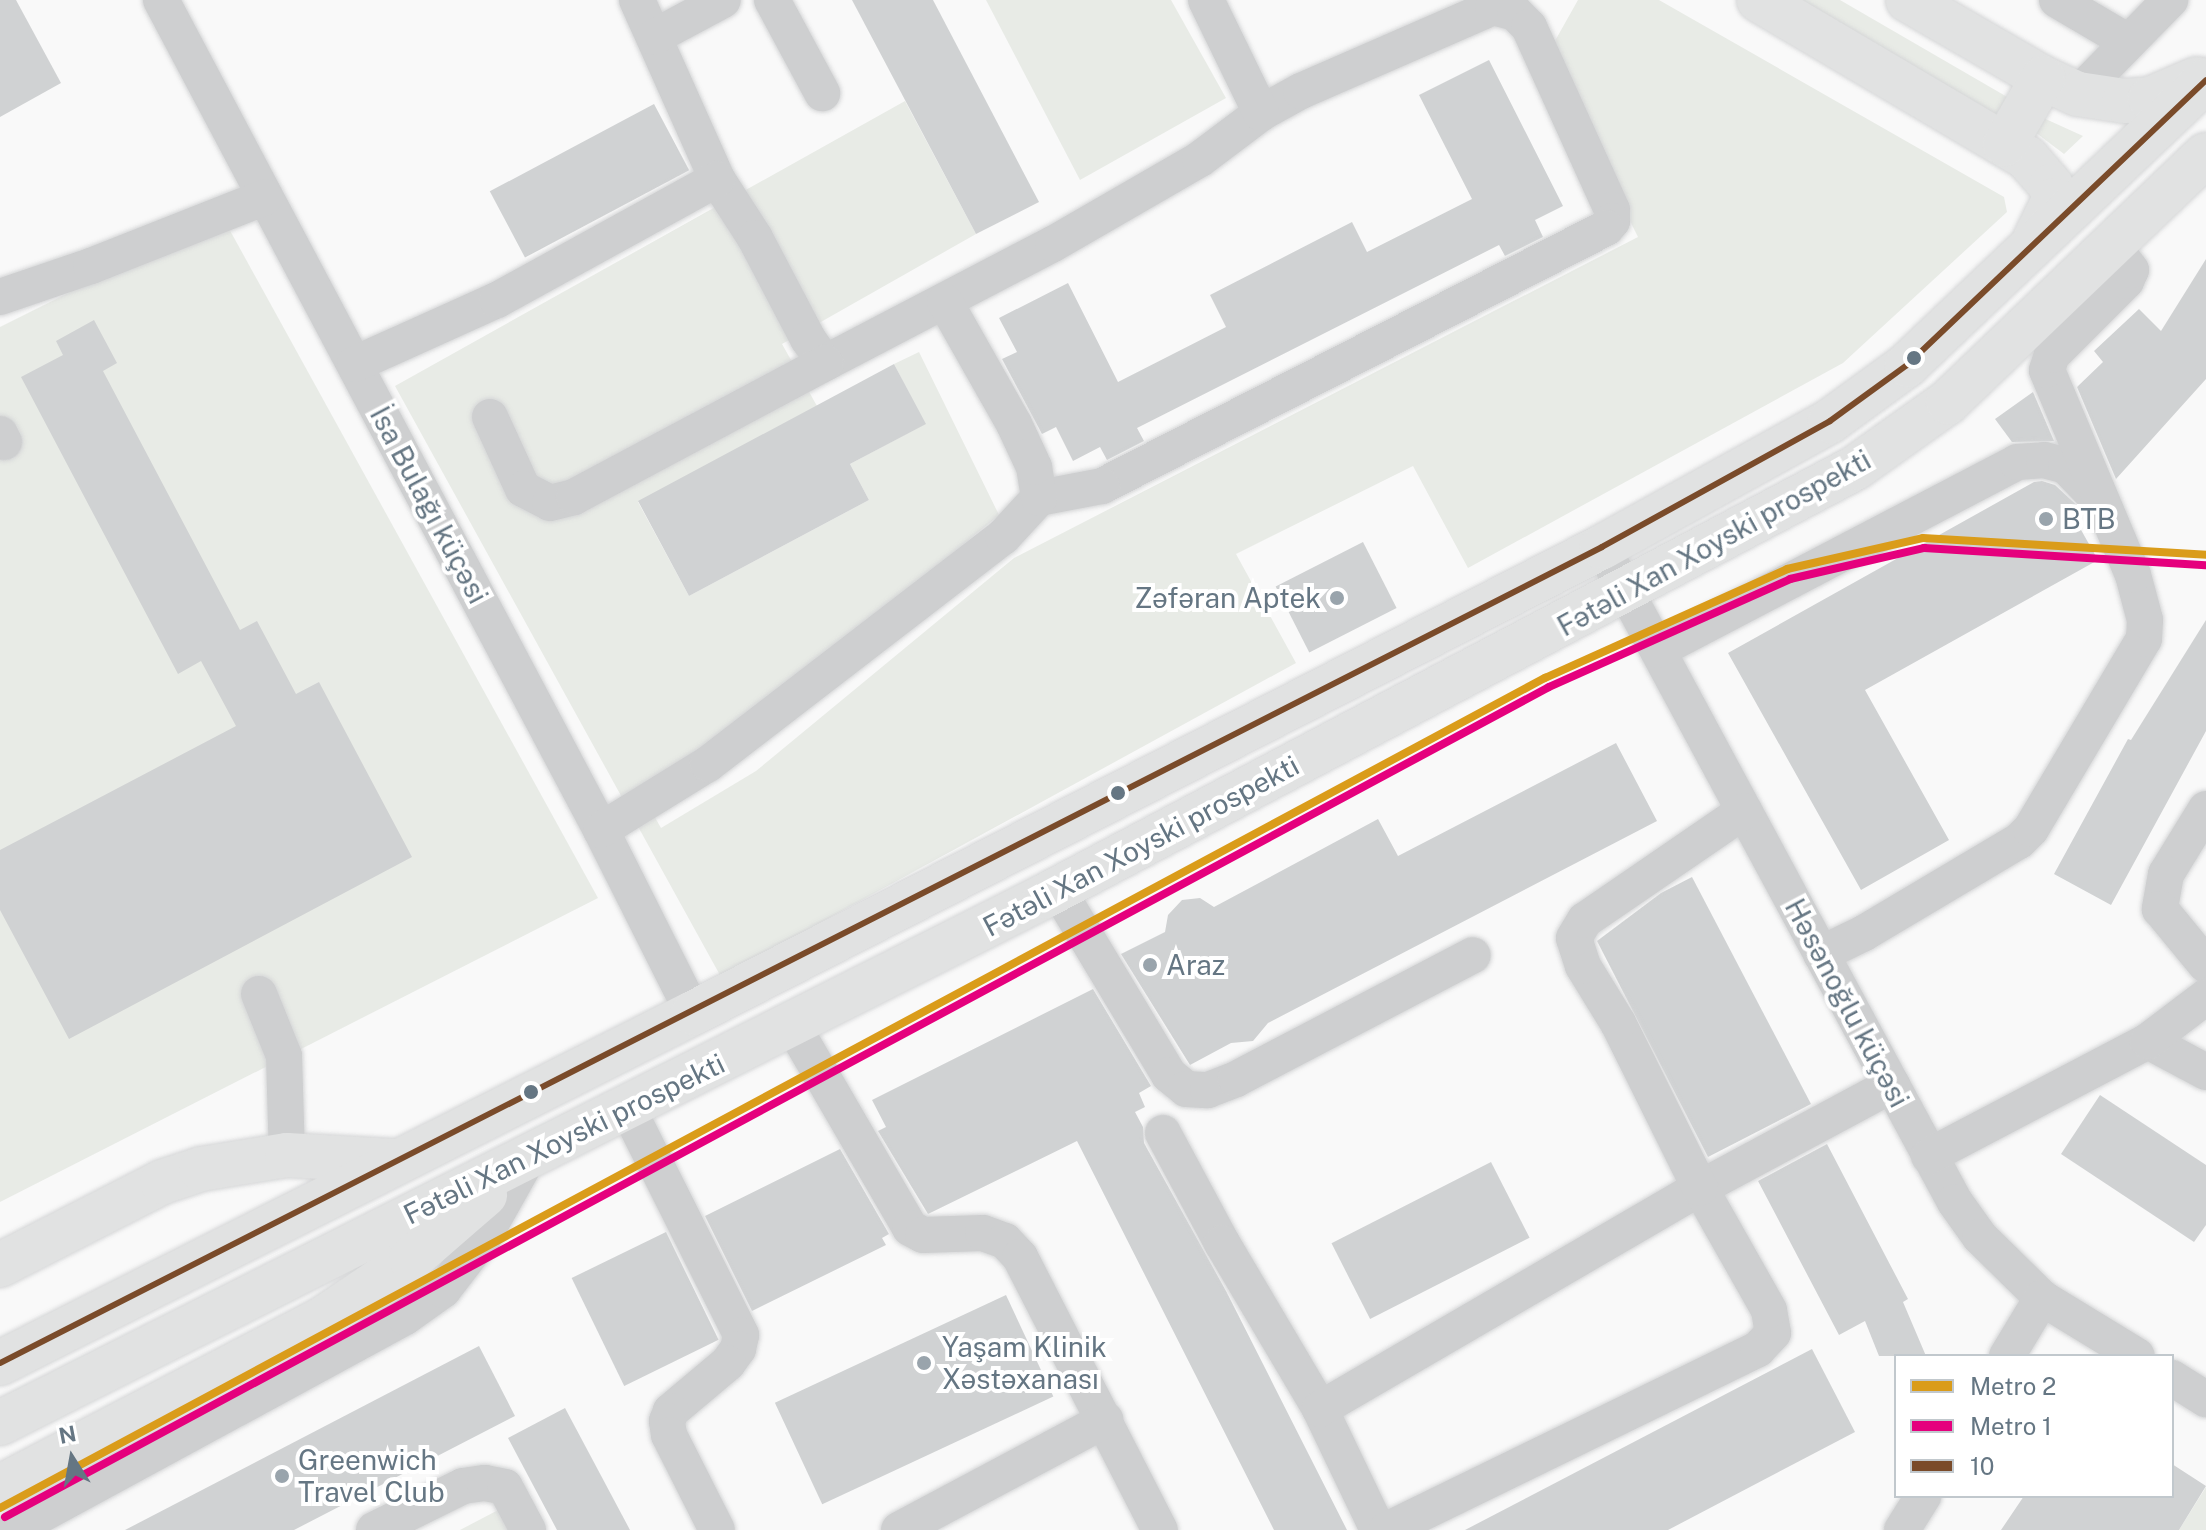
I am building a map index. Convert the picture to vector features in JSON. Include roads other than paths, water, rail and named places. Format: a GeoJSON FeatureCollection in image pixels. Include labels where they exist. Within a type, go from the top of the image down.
{"type":"FeatureCollection","features":[{"type":"Feature","properties":{"kind":"main road"},"geometry":{"type":"LineString","coordinates":[[1759,0],[2027,158],[2051,186],[2054,200],[2051,212],[2030,249]]}},
{"type":"Feature","properties":{"kind":"main road"},"geometry":{"type":"LineString","coordinates":[[1908,0],[2061,86],[2124,101],[2150,99],[2206,77]]}},
{"type":"Feature","properties":{"kind":"main road","name":"Fətəli Xan Xoyski prospekti"},"geometry":{"type":"LineString","coordinates":[[0,1363],[693,1013],[1602,547],[1830,421],[1907,365],[2206,77]]}},
{"type":"Feature","properties":{"kind":"main road"},"geometry":{"type":"LineString","coordinates":[[2005,144],[2061,86]]}},
{"type":"Feature","properties":{"kind":"main road","name":"Fətəli Xan Xoyski prospekti"},"geometry":{"type":"LineString","coordinates":[[0,1423],[1058,890],[1855,468],[1894,443],[1958,393],[2206,156]]}},
{"type":"Feature","properties":{"kind":"main road"},"geometry":{"type":"LineString","coordinates":[[0,1265],[162,1182],[235,1161],[287,1155],[395,1161]]}},
{"type":"Feature","properties":{"kind":"main road"},"geometry":{"type":"LineString","coordinates":[[0,1487],[321,1320],[372,1289],[444,1232],[529,1156]]}},
{"type":"Feature","properties":{"kind":"street","name":"İsa Bulağı küçəsi"},"geometry":{"type":"LineString","coordinates":[[161,0],[601,830],[693,1013]]}},
{"type":"Feature","properties":{"kind":"street"},"geometry":{"type":"LineString","coordinates":[[637,0],[717,179],[755,238],[808,339],[825,363]]}},
{"type":"Feature","properties":{"kind":"street"},"geometry":{"type":"LineString","coordinates":[[654,37],[723,0]]}},
{"type":"Feature","properties":{"kind":"street"},"geometry":{"type":"LineString","coordinates":[[772,0],[822,93]]}},
{"type":"Feature","properties":{"kind":"street"},"geometry":{"type":"LineString","coordinates":[[1206,0],[1261,113]]}},
{"type":"Feature","properties":{"kind":"street"},"geometry":{"type":"LineString","coordinates":[[2057,0],[2127,41]]}},
{"type":"Feature","properties":{"kind":"street"},"geometry":{"type":"LineString","coordinates":[[2061,86],[2127,41],[2170,0]]}},
{"type":"Feature","properties":{"kind":"street"},"geometry":{"type":"LineString","coordinates":[[490,417],[523,489],[550,503],[574,497],[945,302],[1200,159],[1261,113],[1301,91],[1493,7],[1515,13],[1529,27],[1612,210],[1612,221],[1606,228],[1102,486],[1039,498],[1003,537],[708,764],[601,830]]}},
{"type":"Feature","properties":{"kind":"street"},"geometry":{"type":"LineString","coordinates":[[355,364],[497,300],[717,179]]}},
{"type":"Feature","properties":{"kind":"street"},"geometry":{"type":"LineString","coordinates":[[0,297],[91,266],[265,197]]}},
{"type":"Feature","properties":{"kind":"street"},"geometry":{"type":"LineString","coordinates":[[1821,954],[2002,855],[2031,829],[2144,639],[2145,620],[2133,575],[2047,370],[2052,355],[2126,281],[2131,270],[2113,246]]}},
{"type":"Feature","properties":{"kind":"street"},"geometry":{"type":"LineString","coordinates":[[945,302],[1014,424],[1034,467],[1039,498]]}},
{"type":"Feature","properties":{"kind":"street"},"geometry":{"type":"LineString","coordinates":[[1658,650],[2017,462],[2044,460],[2066,466],[2104,505]]}},
{"type":"Feature","properties":{"kind":"street","name":"Həsənoğlu küçəsi"},"geometry":{"type":"LineString","coordinates":[[1602,547],[1929,1156],[1980,1237],[2042,1298],[2134,1354]]}},
{"type":"Feature","properties":{"kind":"street"},"geometry":{"type":"LineString","coordinates":[[2206,809],[2166,874],[2160,909],[2206,965]]}},
{"type":"Feature","properties":{"kind":"street"},"geometry":{"type":"LineString","coordinates":[[1387,1530],[1758,1349],[1773,1333],[1769,1310],[1700,1188],[1618,1023],[1583,966],[1574,938],[1585,920],[1744,811]]}},
{"type":"Feature","properties":{"kind":"street"},"geometry":{"type":"LineString","coordinates":[[1058,890],[1169,1075],[1186,1089],[1208,1090],[1236,1079],[1473,955]]}},
{"type":"Feature","properties":{"kind":"street"},"geometry":{"type":"LineString","coordinates":[[259,994],[284,1056],[287,1155]]}},
{"type":"Feature","properties":{"kind":"street"},"geometry":{"type":"LineString","coordinates":[[1929,1156],[2148,1041],[2206,997]]}},
{"type":"Feature","properties":{"kind":"street"},"geometry":{"type":"LineString","coordinates":[[793,1026],[910,1228],[923,1235],[983,1233],[1005,1241],[1020,1257],[1160,1530]]}},
{"type":"Feature","properties":{"kind":"street"},"geometry":{"type":"LineString","coordinates":[[2148,1041],[2206,1072]]}},
{"type":"Feature","properties":{"kind":"street"},"geometry":{"type":"LineString","coordinates":[[1320,1409],[1700,1188],[1892,1085]]}},
{"type":"Feature","properties":{"kind":"street"},"geometry":{"type":"LineString","coordinates":[[627,1107],[741,1335],[738,1349],[728,1363],[671,1411],[667,1421],[669,1435],[717,1530]]}},
{"type":"Feature","properties":{"kind":"street"},"geometry":{"type":"LineString","coordinates":[[1163,1133],[1222,1243],[1320,1409],[1378,1530]]}},
{"type":"Feature","properties":{"kind":"street"},"geometry":{"type":"LineString","coordinates":[[13,1530],[405,1317],[443,1290],[483,1238],[529,1156]]}},
{"type":"Feature","properties":{"kind":"street"},"geometry":{"type":"LineString","coordinates":[[2008,1354],[2042,1298]]}},
{"type":"Feature","properties":{"kind":"street"},"geometry":{"type":"LineString","coordinates":[[2174,1379],[2206,1399]]}},
{"type":"Feature","properties":{"kind":"street"},"geometry":{"type":"LineString","coordinates":[[899,1530],[1105,1420]]}},
{"type":"Feature","properties":{"kind":"street"},"geometry":{"type":"LineString","coordinates":[[374,1530],[463,1486],[485,1483],[505,1487],[528,1530]]}},
{"type":"Feature","properties":{"kind":"street"},"geometry":{"type":"LineString","coordinates":[[1902,1530],[1922,1498]]}},
{"type":"Feature","properties":{"kind":"metro line","name":"2"},"geometry":{"type":"LineString","coordinates":[[0,1508],[1545,678],[1787,569],[1923,538],[2206,555]]}},
{"type":"Feature","properties":{"kind":"metro line","name":"1"},"geometry":{"type":"LineString","coordinates":[[5,1517],[1549,687],[1790,579],[1924,548],[2205,565]]}},
{"type":"Feature","properties":{"kind":"place","name":"BTB"},"geometry":{"type":"Point","coordinates":[2046,519]}},
{"type":"Feature","properties":{"kind":"place","name":"Zəfəran Aptek"},"geometry":{"type":"Point","coordinates":[1337,598]}},
{"type":"Feature","properties":{"kind":"place","name":"Araz"},"geometry":{"type":"Point","coordinates":[1150,965]}},
{"type":"Feature","properties":{"kind":"place","name":"Yaşam Klinik Xəstəxanası"},"geometry":{"type":"Point","coordinates":[924,1363]}},
{"type":"Feature","properties":{"kind":"place","name":"Greenwich Travel Club"},"geometry":{"type":"Point","coordinates":[282,1476]}}]}
